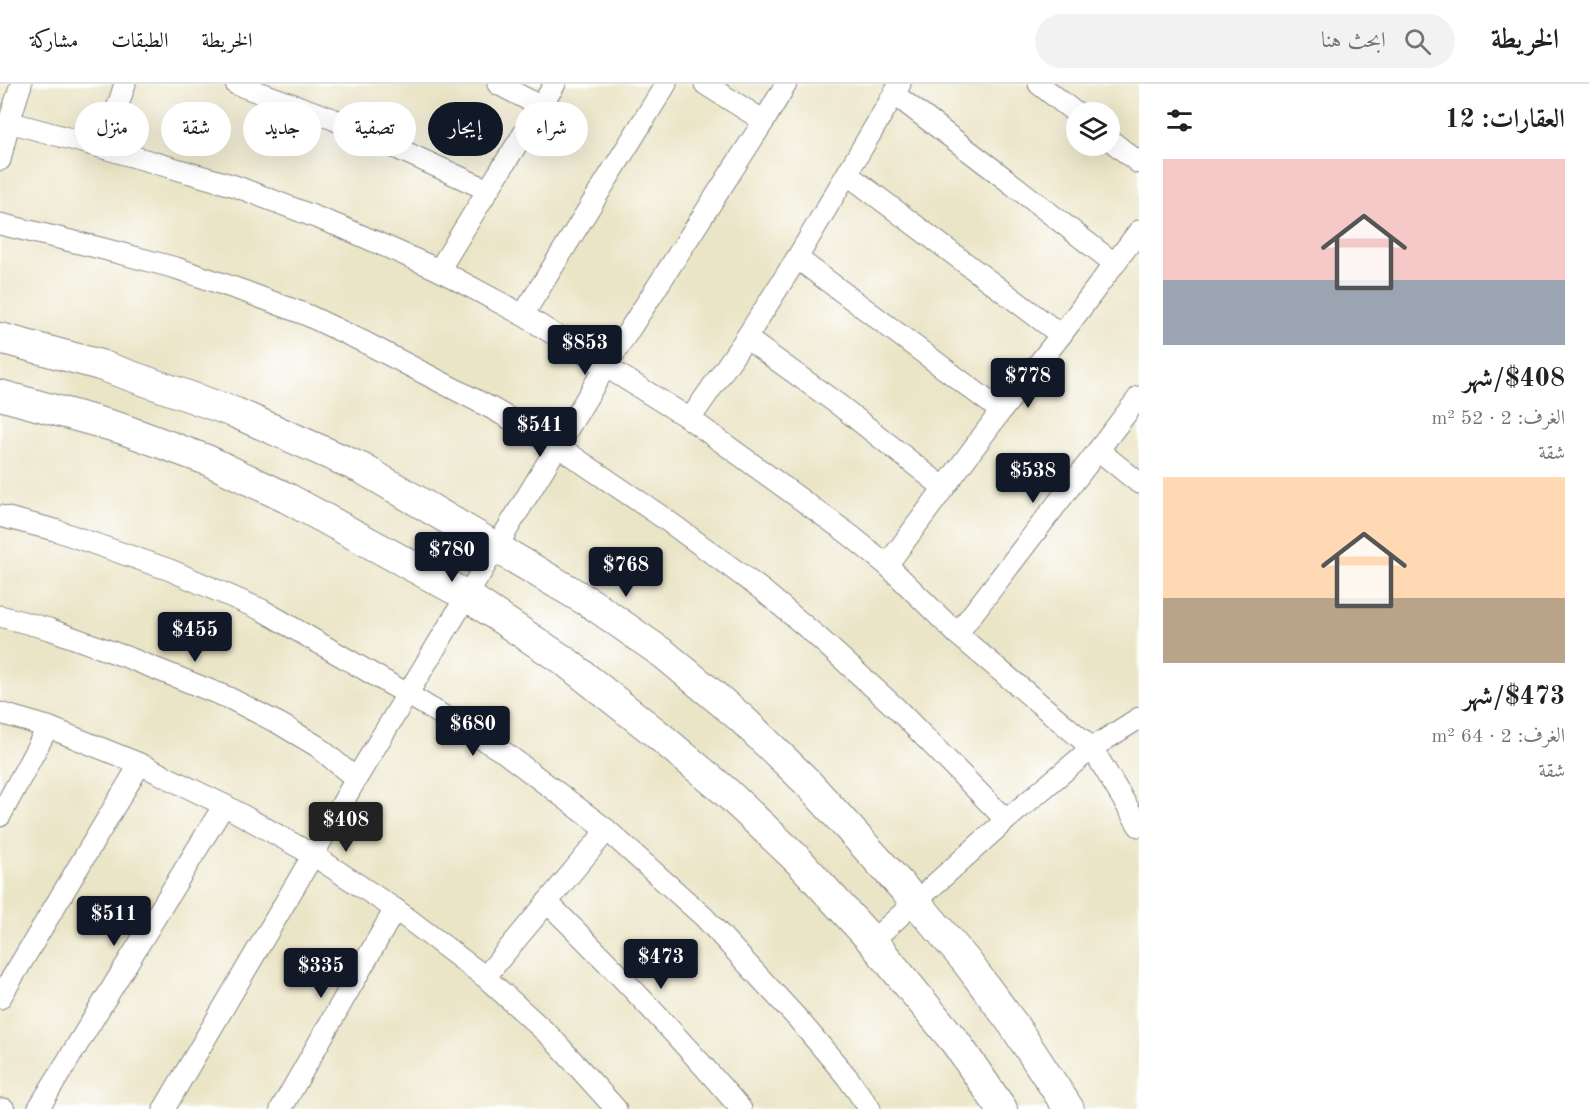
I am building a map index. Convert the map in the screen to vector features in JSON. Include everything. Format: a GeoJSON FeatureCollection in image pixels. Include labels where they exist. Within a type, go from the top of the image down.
{"type":"FeatureCollection","features":[{"type":"Feature","properties":{"kind":"street"},"geometry":{"type":"LineString","coordinates":[[0,160],[21,84]]}},
{"type":"Feature","properties":{"kind":"street"},"geometry":{"type":"LineString","coordinates":[[119,102],[125,84]]}},
{"type":"Feature","properties":{"kind":"street"},"geometry":{"type":"LineString","coordinates":[[236,84],[333,118],[488,190]]}},
{"type":"Feature","properties":{"kind":"street"},"geometry":{"type":"LineString","coordinates":[[498,84],[532,102]]}},
{"type":"Feature","properties":{"kind":"street"},"geometry":{"type":"LineString","coordinates":[[545,102],[555,84]]}},
{"type":"Feature","properties":{"kind":"street"},"geometry":{"type":"LineString","coordinates":[[523,315],[666,84]]}},
{"type":"Feature","properties":{"kind":"street"},"geometry":{"type":"LineString","coordinates":[[705,84],[764,121]]}},
{"type":"Feature","properties":{"kind":"street"},"geometry":{"type":"LineString","coordinates":[[164,1109],[356,779],[606,366],[786,84]]}},
{"type":"Feature","properties":{"kind":"street"},"geometry":{"type":"LineString","coordinates":[[1039,84],[1066,105]]}},
{"type":"Feature","properties":{"kind":"street"},"geometry":{"type":"LineString","coordinates":[[690,418],[746,338],[797,258],[897,89],[1115,264]]}},
{"type":"Feature","properties":{"kind":"street"},"geometry":{"type":"LineString","coordinates":[[9,122],[75,140]]}},
{"type":"Feature","properties":{"kind":"street"},"geometry":{"type":"LineString","coordinates":[[439,270],[515,148]]}},
{"type":"Feature","properties":{"kind":"street"},"geometry":{"type":"LineString","coordinates":[[1120,148],[1139,163]]}},
{"type":"Feature","properties":{"kind":"street"},"geometry":{"type":"LineString","coordinates":[[131,156],[244,189],[334,224],[439,270],[523,315],[690,418],[887,565],[957,634],[1092,748],[1139,826]]}},
{"type":"Feature","properties":{"kind":"street"},"geometry":{"type":"LineString","coordinates":[[847,174],[1061,335]]}},
{"type":"Feature","properties":{"kind":"street"},"geometry":{"type":"LineString","coordinates":[[0,224],[176,268],[307,315],[449,386],[559,447],[665,519],[762,590],[897,709],[1006,820]]}},
{"type":"Feature","properties":{"kind":"street"},"geometry":{"type":"LineString","coordinates":[[887,565],[1139,231]]}},
{"type":"Feature","properties":{"kind":"street"},"geometry":{"type":"LineString","coordinates":[[797,258],[1001,411]]}},
{"type":"Feature","properties":{"kind":"street"},"geometry":{"type":"LineString","coordinates":[[0,338],[100,365],[236,413],[363,469],[592,604],[665,655],[741,718],[806,781],[915,901],[966,961],[1013,1024],[1069,1109]]}},
{"type":"Feature","properties":{"kind":"street"},"geometry":{"type":"LineString","coordinates":[[746,338],[838,405],[944,488]]}},
{"type":"Feature","properties":{"kind":"street"},"geometry":{"type":"LineString","coordinates":[[0,395],[120,428],[207,460],[287,498],[467,596],[566,662],[716,784],[798,860],[872,941],[956,1042],[1002,1109]]}},
{"type":"Feature","properties":{"kind":"street"},"geometry":{"type":"LineString","coordinates":[[957,634],[1139,397]]}},
{"type":"Feature","properties":{"kind":"street"},"geometry":{"type":"LineString","coordinates":[[1098,450],[1139,483]]}},
{"type":"Feature","properties":{"kind":"street"},"geometry":{"type":"LineString","coordinates":[[0,516],[56,530],[180,574],[262,610],[505,753],[607,830],[704,917],[805,1028],[847,1077],[870,1109]]}},
{"type":"Feature","properties":{"kind":"street"},"geometry":{"type":"LineString","coordinates":[[0,616],[50,629],[229,698],[317,746],[356,779]]}},
{"type":"Feature","properties":{"kind":"street"},"geometry":{"type":"LineString","coordinates":[[0,713],[48,727],[140,764],[224,805],[313,855],[395,909],[485,977],[550,1037],[616,1109]]}},
{"type":"Feature","properties":{"kind":"street"},"geometry":{"type":"LineString","coordinates":[[872,941],[1006,820],[1092,748],[1139,718]]}},
{"type":"Feature","properties":{"kind":"street"},"geometry":{"type":"LineString","coordinates":[[1,813],[48,727]]}},
{"type":"Feature","properties":{"kind":"street"},"geometry":{"type":"LineString","coordinates":[[0,998],[140,764]]}},
{"type":"Feature","properties":{"kind":"street"},"geometry":{"type":"LineString","coordinates":[[38,1109],[224,805]]}},
{"type":"Feature","properties":{"kind":"street"},"geometry":{"type":"LineString","coordinates":[[485,977],[607,830]]}},
{"type":"Feature","properties":{"kind":"street"},"geometry":{"type":"LineString","coordinates":[[547,902],[607,961],[741,1109]]}},
{"type":"Feature","properties":{"kind":"street"},"geometry":{"type":"LineString","coordinates":[[281,1109],[395,909]]}}]}
